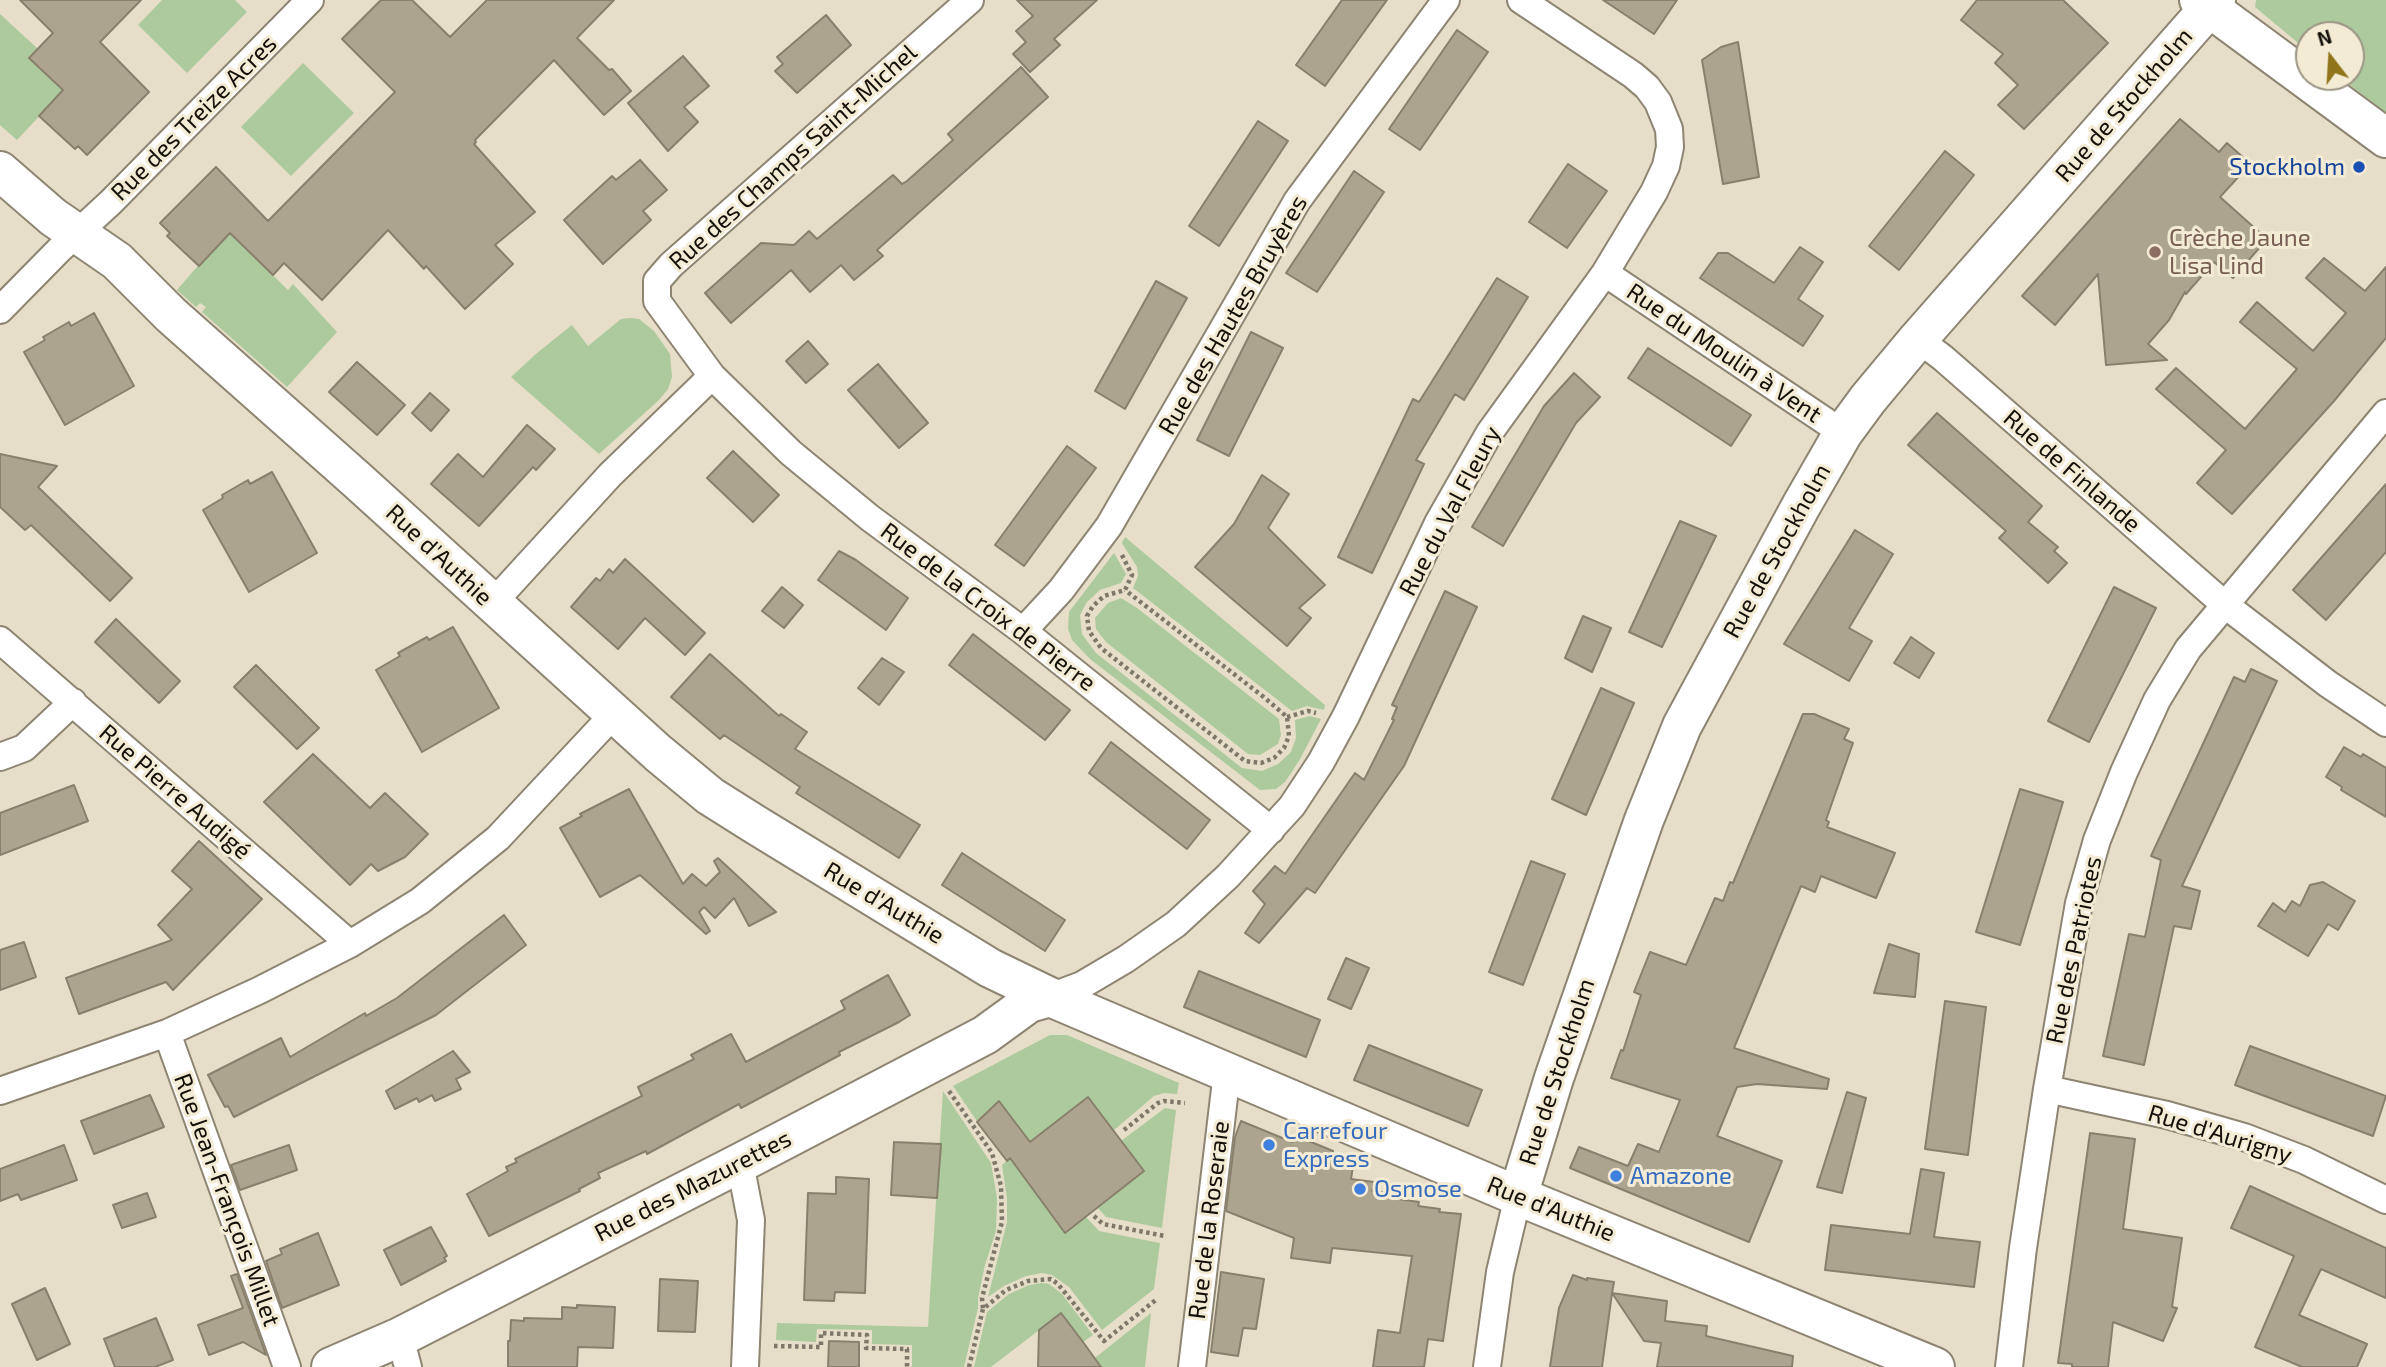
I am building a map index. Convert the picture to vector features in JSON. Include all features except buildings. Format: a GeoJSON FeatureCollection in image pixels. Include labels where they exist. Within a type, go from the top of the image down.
{"type":"FeatureCollection","features":[{"type":"Feature","properties":{"kind":"street","name":"Rue des Treize Acres"},"geometry":{"type":"LineString","coordinates":[[0,310],[76,233],[111,202],[310,0]]}},
{"type":"Feature","properties":{"kind":"street","name":"Rue des Champs Saint-Michel"},"geometry":{"type":"LineString","coordinates":[[712,376],[657,301],[657,281],[692,246],[971,0]]}},
{"type":"Feature","properties":{"kind":"street","name":"Rue des Hautes Bruyères"},"geometry":{"type":"LineString","coordinates":[[1023,631],[1060,590],[1109,526],[1297,201],[1446,0]]}},
{"type":"Feature","properties":{"kind":"street","name":"Rue du Val Fleury"},"geometry":{"type":"LineString","coordinates":[[1050,997],[1082,985],[1126,959],[1176,924],[1228,876],[1292,806],[1321,762],[1346,716],[1438,523],[1490,432],[1605,273],[1654,192],[1666,166],[1670,147],[1669,129],[1664,114],[1647,88],[1633,75],[1521,0]]}},
{"type":"Feature","properties":{"kind":"street"},"geometry":{"type":"LineString","coordinates":[[2208,3],[2386,138]]}},
{"type":"Feature","properties":{"kind":"street","name":"Rue de Stockholm"},"geometry":{"type":"LineString","coordinates":[[1518,1196],[1602,935],[1682,726],[1752,592],[1843,433],[1918,339],[2208,3]]}},
{"type":"Feature","properties":{"kind":"street","name":"Rue d'Authie"},"geometry":{"type":"LineString","coordinates":[[0,171],[48,214],[117,261],[171,315],[614,714],[710,796],[982,963],[1050,997],[1518,1196],[1935,1367]]}},
{"type":"Feature","properties":{"kind":"street","name":"Rue du Moulin à Vent"},"geometry":{"type":"LineString","coordinates":[[1605,273],[1843,433]]}},
{"type":"Feature","properties":{"kind":"street","name":"Rue de Finlande"},"geometry":{"type":"LineString","coordinates":[[1918,339],[2224,604],[2328,684],[2386,723]]}},
{"type":"Feature","properties":{"kind":"street"},"geometry":{"type":"LineString","coordinates":[[492,604],[610,475],[712,376]]}},
{"type":"Feature","properties":{"kind":"street","name":"Rue de la Croix de Pierre"},"geometry":{"type":"LineString","coordinates":[[712,376],[791,453],[870,518],[1023,631],[1271,830]]}},
{"type":"Feature","properties":{"kind":"street","name":"Rue des Patriotes"},"geometry":{"type":"LineString","coordinates":[[2009,1367],[2023,1248],[2076,915],[2097,840],[2157,700],[2188,649],[2386,413]]}},
{"type":"Feature","properties":{"kind":"street","name":"Rue Pierre Audigé"},"geometry":{"type":"LineString","coordinates":[[0,640],[350,944]]}},
{"type":"Feature","properties":{"kind":"street"},"geometry":{"type":"LineString","coordinates":[[0,757],[24,747],[73,702]]}},
{"type":"Feature","properties":{"kind":"street"},"geometry":{"type":"LineString","coordinates":[[0,1091],[167,1033],[350,944],[420,901],[498,838],[614,714]]}},
{"type":"Feature","properties":{"kind":"street","name":"Rue des Mazurettes"},"geometry":{"type":"LineString","coordinates":[[331,1367],[404,1352],[740,1163],[985,1035],[1029,1003],[1050,997]]}},
{"type":"Feature","properties":{"kind":"street","name":"Rue Jean-François Millet"},"geometry":{"type":"LineString","coordinates":[[167,1033],[287,1367]]}},
{"type":"Feature","properties":{"kind":"street","name":"Rue de la Roseraie"},"geometry":{"type":"LineString","coordinates":[[1192,1367],[1227,1072]]}},
{"type":"Feature","properties":{"kind":"street","name":"Rue d'Aurigny"},"geometry":{"type":"LineString","coordinates":[[2047,1089],[2167,1115],[2244,1137],[2304,1160],[2386,1200]]}},
{"type":"Feature","properties":{"kind":"street"},"geometry":{"type":"LineString","coordinates":[[740,1163],[751,1220],[745,1367]]}},
{"type":"Feature","properties":{"kind":"street"},"geometry":{"type":"LineString","coordinates":[[1487,1367],[1500,1272],[1518,1196]]}},
{"type":"Feature","properties":{"kind":"path"},"geometry":{"type":"LineString","coordinates":[[1118,548],[1132,575],[1125,590],[1104,596],[1087,616],[1089,631],[1101,648],[1245,761],[1261,763],[1274,758],[1284,748],[1289,736],[1287,717],[1125,590]]}},
{"type":"Feature","properties":{"kind":"path"},"geometry":{"type":"LineString","coordinates":[[1287,717],[1308,711],[1322,715]]}},
{"type":"Feature","properties":{"kind":"path"},"geometry":{"type":"LineString","coordinates":[[944,1081],[966,1118],[992,1153],[999,1172],[1002,1222],[982,1298],[983,1309],[968,1367]]}},
{"type":"Feature","properties":{"kind":"path"},"geometry":{"type":"LineString","coordinates":[[1124,1130],[1158,1103],[1185,1103]]}},
{"type":"Feature","properties":{"kind":"path"},"geometry":{"type":"LineString","coordinates":[[1094,1216],[1102,1224],[1165,1236]]}},
{"type":"Feature","properties":{"kind":"path"},"geometry":{"type":"LineString","coordinates":[[983,1309],[1006,1290],[1027,1281],[1051,1279],[1065,1291],[1104,1340],[1157,1299]]}},
{"type":"Feature","properties":{"kind":"path"},"geometry":{"type":"LineString","coordinates":[[771,1346],[821,1347],[821,1334],[867,1335],[866,1348],[908,1349],[907,1367]]}},
{"type":"Feature","properties":{"kind":"green space"},"geometry":{"type":"Polygon","coordinates":[[[162,0],[235,0],[247,12],[187,73],[138,25],[162,0]]]}},
{"type":"Feature","properties":{"kind":"green space"},"geometry":{"type":"Polygon","coordinates":[[[2256,0],[2386,0],[2386,113],[2358,91],[2365,91],[2365,21],[2295,21],[2295,40],[2255,7],[2256,0]]]}},
{"type":"Feature","properties":{"kind":"green space"},"geometry":{"type":"Polygon","coordinates":[[[0,14],[38,49],[29,58],[64,90],[17,140],[0,125],[0,14]]]}},
{"type":"Feature","properties":{"kind":"green space"},"geometry":{"type":"Polygon","coordinates":[[[303,63],[354,113],[291,176],[241,127],[303,63]]]}},
{"type":"Feature","properties":{"kind":"green space"},"geometry":{"type":"Polygon","coordinates":[[[228,231],[288,290],[293,284],[337,332],[287,387],[202,312],[206,307],[200,303],[196,307],[177,290],[228,231]]]}},
{"type":"Feature","properties":{"kind":"green space"},"geometry":{"type":"Polygon","coordinates":[[[621,319],[639,319],[654,331],[670,354],[672,377],[668,389],[658,401],[599,454],[511,377],[572,325],[588,346],[621,319]]]}},
{"type":"Feature","properties":{"kind":"green space"},"geometry":{"type":"Polygon","coordinates":[[[1125,537],[1325,705],[1324,710],[1307,706],[1292,711],[1133,588],[1138,576],[1137,567],[1122,543],[1125,537]]]}},
{"type":"Feature","properties":{"kind":"green space"},"geometry":{"type":"Polygon","coordinates":[[[1114,553],[1126,574],[1121,583],[1100,590],[1087,602],[1080,615],[1082,634],[1096,653],[1242,768],[1262,771],[1278,764],[1291,752],[1296,738],[1295,720],[1310,716],[1321,719],[1299,761],[1285,782],[1276,789],[1260,790],[1090,659],[1072,640],[1068,629],[1069,612],[1114,553]]]}},
{"type":"Feature","properties":{"kind":"green space"},"geometry":{"type":"Polygon","coordinates":[[[1121,598],[1279,719],[1281,735],[1278,744],[1260,755],[1248,754],[1106,642],[1096,629],[1095,618],[1108,603],[1121,598]]]}},
{"type":"Feature","properties":{"kind":"green space"},"geometry":{"type":"Polygon","coordinates":[[[1050,1035],[1067,1035],[1179,1083],[1177,1094],[1164,1093],[1154,1096],[1113,1131],[1087,1098],[1030,1142],[999,1101],[992,1107],[997,1114],[981,1127],[953,1086],[1050,1035]]]}},
{"type":"Feature","properties":{"kind":"green space"},"geometry":{"type":"Polygon","coordinates":[[[943,1091],[991,1163],[997,1198],[996,1231],[985,1265],[964,1367],[912,1367],[912,1345],[872,1344],[872,1330],[817,1329],[816,1342],[776,1340],[777,1323],[928,1327],[943,1091]]]}},
{"type":"Feature","properties":{"kind":"green space"},"geometry":{"type":"Polygon","coordinates":[[[1165,1108],[1176,1110],[1162,1228],[1106,1217],[1097,1207],[1121,1141],[1165,1108]]]}},
{"type":"Feature","properties":{"kind":"green space"},"geometry":{"type":"Polygon","coordinates":[[[1010,1158],[1065,1232],[1086,1217],[1099,1231],[1160,1243],[1154,1289],[1102,1330],[1069,1287],[1052,1275],[1042,1273],[1026,1276],[988,1297],[1007,1222],[1002,1165],[1010,1158]]]}},
{"type":"Feature","properties":{"kind":"green space"},"geometry":{"type":"Polygon","coordinates":[[[1049,1284],[1062,1294],[1093,1335],[1083,1342],[1060,1314],[991,1367],[974,1367],[987,1312],[1009,1294],[1029,1285],[1049,1284]]]}},
{"type":"Feature","properties":{"kind":"green space"},"geometry":{"type":"Polygon","coordinates":[[[1151,1313],[1145,1367],[1102,1367],[1095,1358],[1151,1313]]]}},
{"type":"Feature","properties":{"kind":"place","name":"Stockholm"},"geometry":{"type":"Point","coordinates":[2359,167]}},
{"type":"Feature","properties":{"kind":"place","name":"Crèche Jaune Lisa Lind"},"geometry":{"type":"Point","coordinates":[2155,252]}},
{"type":"Feature","properties":{"kind":"place","name":"Carrefour Express"},"geometry":{"type":"Point","coordinates":[1269,1145]}},
{"type":"Feature","properties":{"kind":"place","name":"Amazone"},"geometry":{"type":"Point","coordinates":[1616,1176]}},
{"type":"Feature","properties":{"kind":"place","name":"Osmose"},"geometry":{"type":"Point","coordinates":[1360,1189]}}]}
